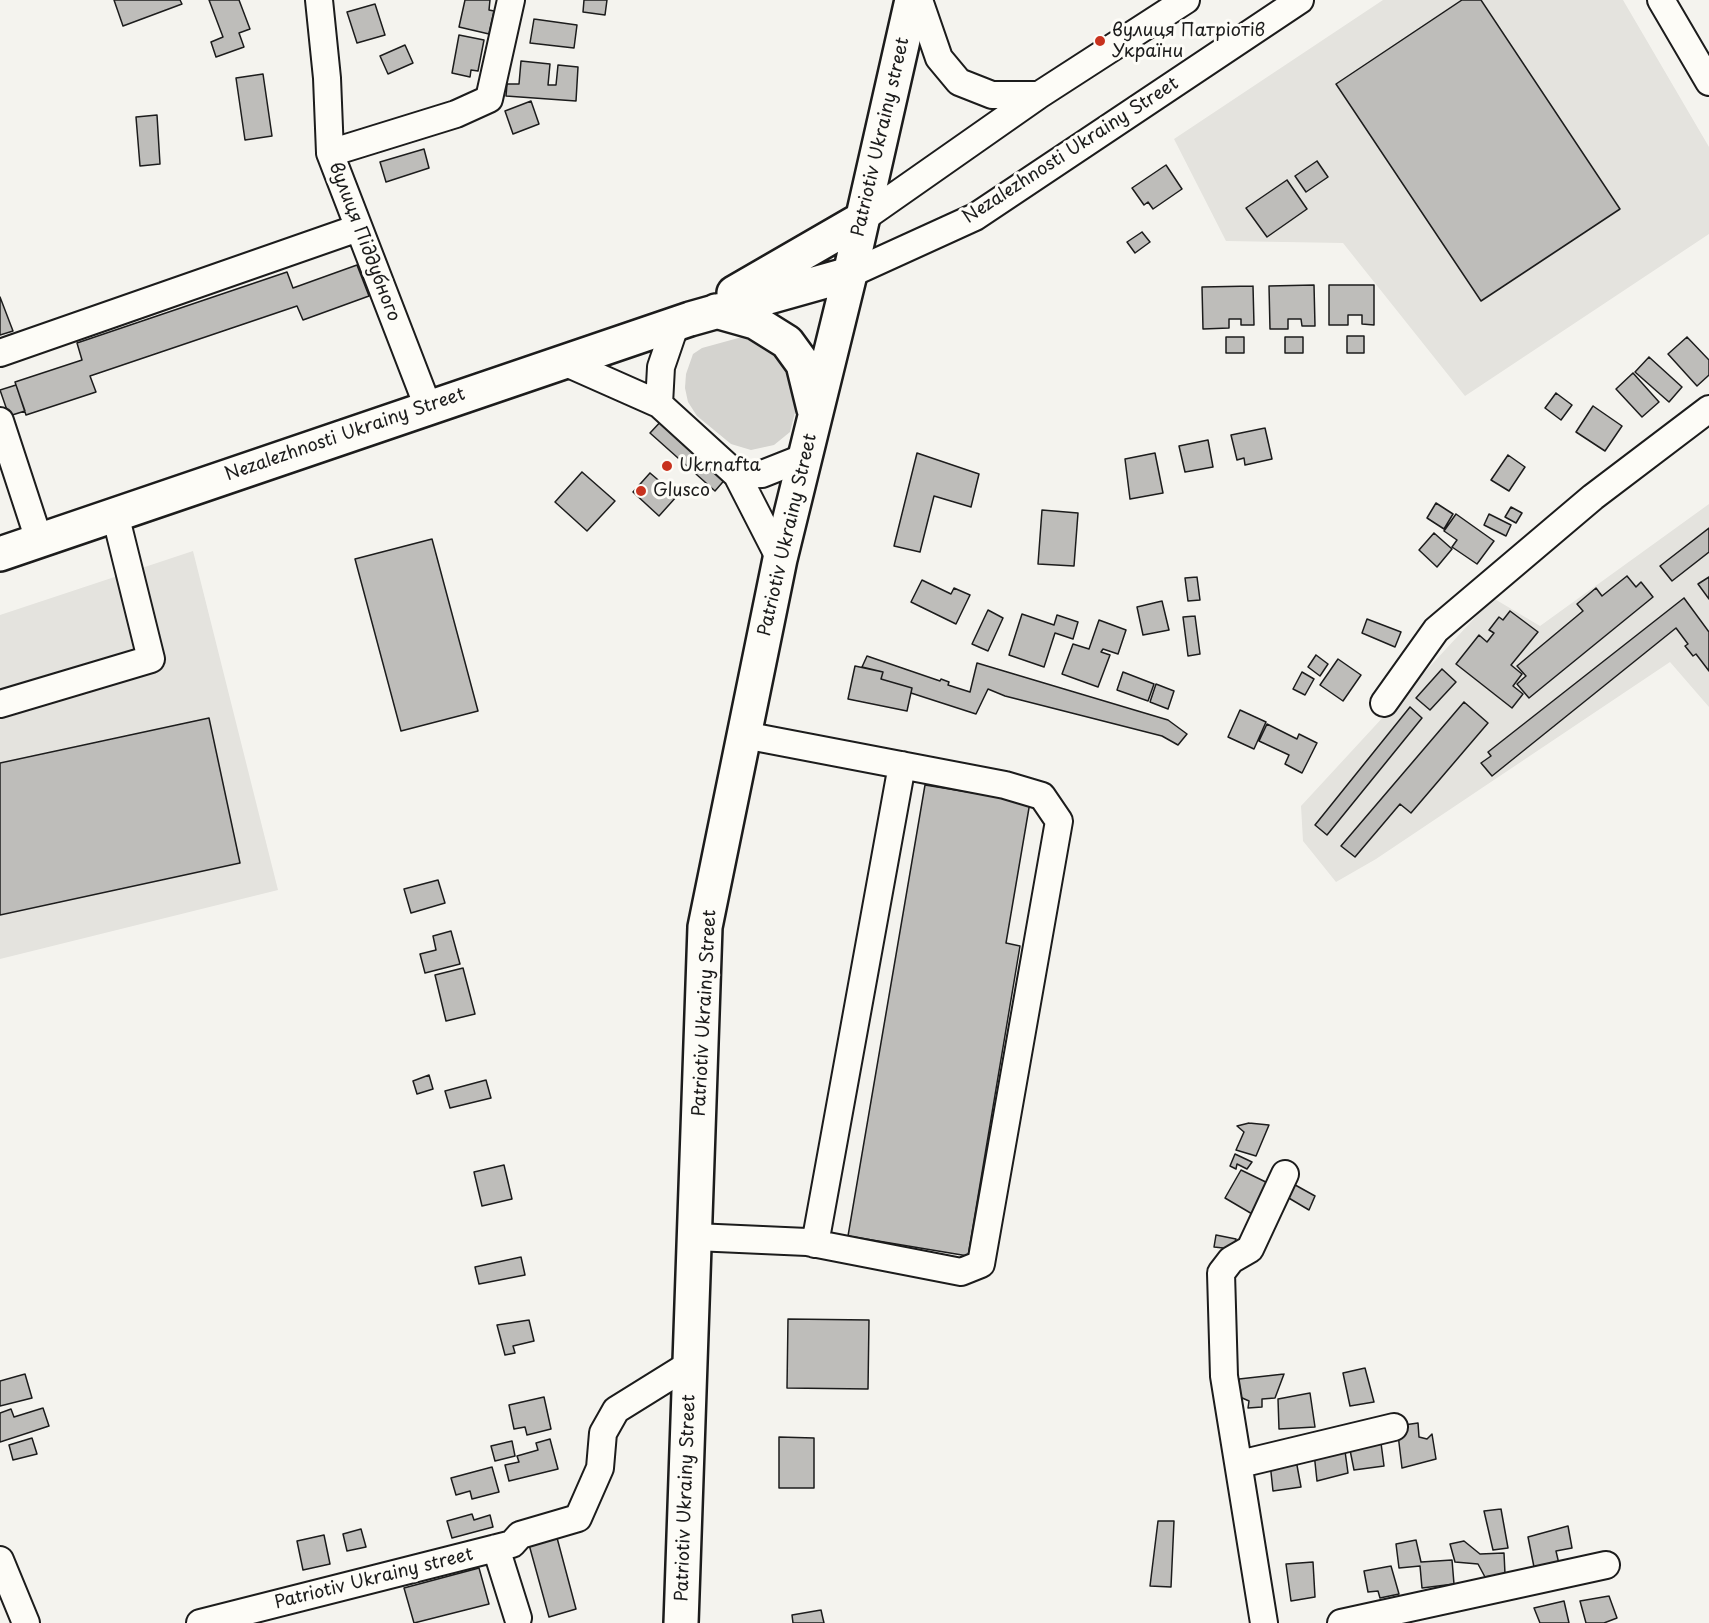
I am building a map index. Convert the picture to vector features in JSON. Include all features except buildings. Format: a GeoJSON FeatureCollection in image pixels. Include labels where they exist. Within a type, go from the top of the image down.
{"type":"FeatureCollection","features":[{"type":"Feature","properties":{"kind":"main road","name":"Patriotiv Ukrainy street"},"geometry":{"type":"LineString","coordinates":[[850,274],[912,0]]}},
{"type":"Feature","properties":{"kind":"main road","name":"Nezalezhnosti Ukrainy Street"},"geometry":{"type":"LineString","coordinates":[[694,318],[862,219]]}},
{"type":"Feature","properties":{"kind":"main road","name":"Nezalezhnosti Ukrainy Street"},"geometry":{"type":"LineString","coordinates":[[0,554],[562,361],[694,318],[850,274]]}},
{"type":"Feature","properties":{"kind":"main road","name":"Patriotiv Ukrainy Street"},"geometry":{"type":"LineString","coordinates":[[681,1623],[705,927],[780,559],[850,274]]}},
{"type":"Feature","properties":{"kind":"main road"},"geometry":{"type":"LineString","coordinates":[[694,318],[755,322],[787,342],[803,364],[815,415]]}},
{"type":"Feature","properties":{"kind":"street","name":"вулиця Піддубного"},"geometry":{"type":"LineString","coordinates":[[319,0],[327,78],[330,153],[428,407]]}},
{"type":"Feature","properties":{"kind":"street"},"geometry":{"type":"LineString","coordinates":[[330,153],[456,114],[489,99],[512,0]]}},
{"type":"Feature","properties":{"kind":"street"},"geometry":{"type":"LineString","coordinates":[[919,0],[939,58],[959,82],[992,95],[1039,95]]}},
{"type":"Feature","properties":{"kind":"street","name":"Nezalezhnosti Ukrainy Street"},"geometry":{"type":"LineString","coordinates":[[862,219],[1039,95],[1186,0]]}},
{"type":"Feature","properties":{"kind":"street","name":"Nezalezhnosti Ukrainy Street"},"geometry":{"type":"LineString","coordinates":[[850,274],[975,217],[1300,0]]}},
{"type":"Feature","properties":{"kind":"street"},"geometry":{"type":"LineString","coordinates":[[1661,0],[1709,82]]}},
{"type":"Feature","properties":{"kind":"street"},"geometry":{"type":"LineString","coordinates":[[0,353],[358,228]]}},
{"type":"Feature","properties":{"kind":"street"},"geometry":{"type":"LineString","coordinates":[[659,404],[661,367],[694,318]]}},
{"type":"Feature","properties":{"kind":"street"},"geometry":{"type":"LineString","coordinates":[[562,361],[659,404],[737,475],[780,559]]}},
{"type":"Feature","properties":{"kind":"street"},"geometry":{"type":"LineString","coordinates":[[1384,703],[1436,630],[1593,497],[1709,409]]}},
{"type":"Feature","properties":{"kind":"street"},"geometry":{"type":"LineString","coordinates":[[0,421],[39,540]]}},
{"type":"Feature","properties":{"kind":"street"},"geometry":{"type":"LineString","coordinates":[[737,475],[762,474],[805,457]]}},
{"type":"Feature","properties":{"kind":"street"},"geometry":{"type":"LineString","coordinates":[[0,704],[151,659],[115,514]]}},
{"type":"Feature","properties":{"kind":"street"},"geometry":{"type":"LineString","coordinates":[[695,1237],[815,1244],[961,1272],[981,1264],[1059,821],[1042,796],[1005,785],[744,735]]}},
{"type":"Feature","properties":{"kind":"street"},"geometry":{"type":"LineString","coordinates":[[815,1244],[902,765]]}},
{"type":"Feature","properties":{"kind":"street"},"geometry":{"type":"LineString","coordinates":[[1264,1623],[1224,1376],[1221,1273],[1231,1260],[1250,1249],[1285,1174]]}},
{"type":"Feature","properties":{"kind":"street","name":"Patriotiv Ukrainy street"},"geometry":{"type":"LineString","coordinates":[[200,1623],[504,1546],[520,1535],[578,1518],[600,1468],[603,1433],[616,1410],[690,1364]]}},
{"type":"Feature","properties":{"kind":"street"},"geometry":{"type":"LineString","coordinates":[[1240,1464],[1394,1427]]}},
{"type":"Feature","properties":{"kind":"street"},"geometry":{"type":"LineString","coordinates":[[504,1546],[518,1618]]}},
{"type":"Feature","properties":{"kind":"street"},"geometry":{"type":"LineString","coordinates":[[0,1560],[26,1623]]}},
{"type":"Feature","properties":{"kind":"street"},"geometry":{"type":"LineString","coordinates":[[1341,1623],[1606,1565]]}},
{"type":"Feature","properties":{"kind":"shaded area"},"geometry":{"type":"Polygon","coordinates":[[[1383,0],[1623,0],[1709,147],[1709,234],[1465,396],[1343,243],[1226,241],[1174,139],[1383,0]]]}},
{"type":"Feature","properties":{"kind":"shaded area"},"geometry":{"type":"Polygon","coordinates":[[[742,337],[754,339],[779,355],[791,371],[800,393],[790,432],[774,445],[751,450],[731,444],[697,416],[688,402],[685,388],[686,374],[693,354],[702,348],[742,337]]]}},
{"type":"Feature","properties":{"kind":"shaded area"},"geometry":{"type":"Polygon","coordinates":[[[1709,504],[1709,707],[1670,662],[1376,859],[1336,882],[1303,841],[1301,806],[1493,598],[1540,626],[1709,504]]]}},
{"type":"Feature","properties":{"kind":"shaded area"},"geometry":{"type":"Polygon","coordinates":[[[193,551],[278,890],[0,959],[0,615],[193,551]]]}},
{"type":"Feature","properties":{"kind":"place","name":"вулиця Патріотів України"},"geometry":{"type":"Point","coordinates":[1100,41]}},
{"type":"Feature","properties":{"kind":"place","name":"Ukrnafta"},"geometry":{"type":"Point","coordinates":[667,466]}},
{"type":"Feature","properties":{"kind":"place","name":"Glusco"},"geometry":{"type":"Point","coordinates":[641,491]}}]}
